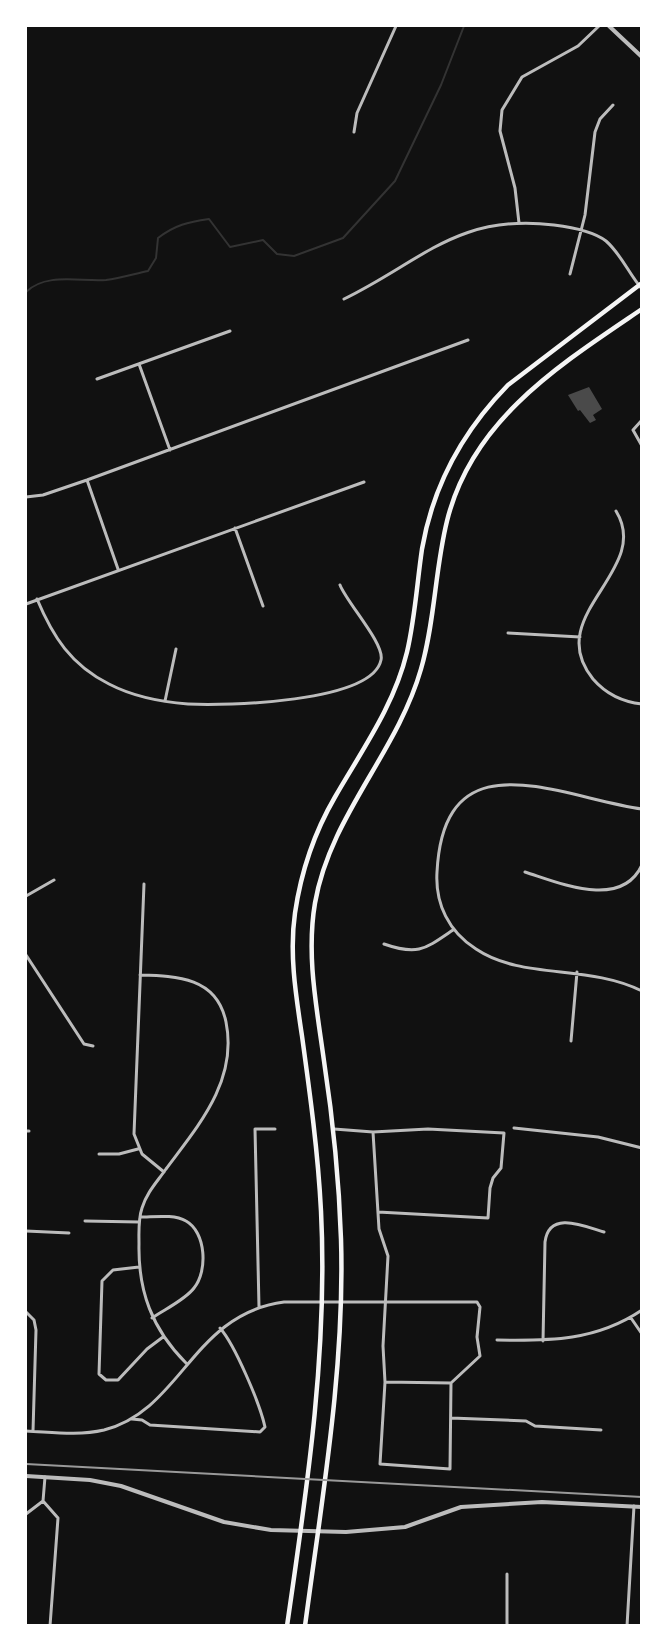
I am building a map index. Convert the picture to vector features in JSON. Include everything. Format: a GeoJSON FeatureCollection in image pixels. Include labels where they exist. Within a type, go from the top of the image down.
{"type":"FeatureCollection","features":[{"type":"Feature","properties":{"kind":"main road"},"geometry":{"type":"LineString","coordinates":[[287,1626],[317,1382],[322,1301],[319,1167],[293,953],[298,894],[312,844],[334,799],[382,718],[398,683],[407,652],[430,513],[458,448],[489,404],[508,385],[640,286]]}},
{"type":"Feature","properties":{"kind":"main road"},"geometry":{"type":"LineString","coordinates":[[305,1626],[335,1392],[341,1302],[341,1241],[334,1129],[313,977],[311,946],[314,906],[320,881],[341,825],[398,726],[422,669],[443,541],[454,498],[476,454],[505,414],[568,359],[642,309]]}},
{"type":"Feature","properties":{"kind":"street"},"geometry":{"type":"LineString","coordinates":[[354,132],[357,113],[396,26]]}},
{"type":"Feature","properties":{"kind":"street"},"geometry":{"type":"LineString","coordinates":[[519,223],[514,188],[499,126],[502,110],[522,77],[578,46],[599,26]]}},
{"type":"Feature","properties":{"kind":"street"},"geometry":{"type":"LineString","coordinates":[[609,26],[642,57]]}},
{"type":"Feature","properties":{"kind":"street"},"geometry":{"type":"LineString","coordinates":[[570,274],[585,215],[595,132],[600,119],[613,105]]}},
{"type":"Feature","properties":{"kind":"street"},"geometry":{"type":"LineString","coordinates":[[344,299],[447,239],[477,229],[519,223],[546,224],[580,231],[605,240],[640,286]]}},
{"type":"Feature","properties":{"kind":"street"},"geometry":{"type":"LineString","coordinates":[[97,379],[230,331]]}},
{"type":"Feature","properties":{"kind":"street"},"geometry":{"type":"LineString","coordinates":[[26,497],[43,495],[87,480],[468,340]]}},
{"type":"Feature","properties":{"kind":"street"},"geometry":{"type":"LineString","coordinates":[[139,364],[170,450]]}},
{"type":"Feature","properties":{"kind":"street"},"geometry":{"type":"LineString","coordinates":[[642,420],[635,425],[633,430],[642,446]]}},
{"type":"Feature","properties":{"kind":"street"},"geometry":{"type":"LineString","coordinates":[[87,480],[118,569]]}},
{"type":"Feature","properties":{"kind":"street"},"geometry":{"type":"LineString","coordinates":[[26,604],[364,482]]}},
{"type":"Feature","properties":{"kind":"street"},"geometry":{"type":"LineString","coordinates":[[616,511],[623,525],[622,552],[585,615],[580,637],[584,664],[595,681],[617,698],[642,704]]}},
{"type":"Feature","properties":{"kind":"street"},"geometry":{"type":"LineString","coordinates":[[235,528],[263,606]]}},
{"type":"Feature","properties":{"kind":"street"},"geometry":{"type":"LineString","coordinates":[[37,599],[61,647],[89,674],[122,690],[165,701],[205,704],[306,698],[328,694],[351,685],[375,671],[382,656],[380,648],[352,608],[340,585]]}},
{"type":"Feature","properties":{"kind":"street"},"geometry":{"type":"LineString","coordinates":[[508,633],[580,637]]}},
{"type":"Feature","properties":{"kind":"street"},"geometry":{"type":"LineString","coordinates":[[165,701],[176,649]]}},
{"type":"Feature","properties":{"kind":"street"},"geometry":{"type":"LineString","coordinates":[[642,809],[515,784],[499,783],[476,791],[462,801],[454,813],[440,849],[436,873],[438,894],[444,914],[453,930],[475,949],[499,960],[527,967],[604,976],[642,991]]}},
{"type":"Feature","properties":{"kind":"street"},"geometry":{"type":"LineString","coordinates":[[525,872],[613,891],[630,882],[642,865]]}},
{"type":"Feature","properties":{"kind":"street"},"geometry":{"type":"LineString","coordinates":[[26,896],[54,880]]}},
{"type":"Feature","properties":{"kind":"street"},"geometry":{"type":"LineString","coordinates":[[144,884],[134,1134],[138,1148],[164,1172]]}},
{"type":"Feature","properties":{"kind":"street"},"geometry":{"type":"LineString","coordinates":[[384,944],[416,951],[426,949],[453,930]]}},
{"type":"Feature","properties":{"kind":"street"},"geometry":{"type":"LineString","coordinates":[[26,955],[84,1044],[93,1046]]}},
{"type":"Feature","properties":{"kind":"street"},"geometry":{"type":"LineString","coordinates":[[571,1041],[577,972]]}},
{"type":"Feature","properties":{"kind":"street"},"geometry":{"type":"LineString","coordinates":[[140,975],[183,977],[200,984],[219,1003],[228,1031],[224,1074],[213,1103],[146,1197],[139,1220],[139,1268],[142,1288],[152,1318],[163,1337],[186,1363]]}},
{"type":"Feature","properties":{"kind":"street"},"geometry":{"type":"LineString","coordinates":[[514,1128],[598,1137],[642,1148]]}},
{"type":"Feature","properties":{"kind":"street"},"geometry":{"type":"LineString","coordinates":[[259,1307],[255,1129],[274,1129]]}},
{"type":"Feature","properties":{"kind":"street"},"geometry":{"type":"LineString","coordinates":[[334,1129],[373,1132],[428,1129],[504,1133],[501,1168],[493,1178],[490,1188],[488,1218],[377,1212]]}},
{"type":"Feature","properties":{"kind":"street"},"geometry":{"type":"LineString","coordinates":[[373,1132],[379,1229],[388,1256],[385,1302],[385,1382],[380,1464],[450,1469],[451,1383]]}},
{"type":"Feature","properties":{"kind":"street"},"geometry":{"type":"LineString","coordinates":[[99,1154],[119,1154],[138,1148]]}},
{"type":"Feature","properties":{"kind":"street"},"geometry":{"type":"LineString","coordinates":[[85,1221],[176,1217],[188,1221],[195,1228],[204,1257],[204,1270],[194,1289],[152,1318]]}},
{"type":"Feature","properties":{"kind":"street"},"geometry":{"type":"LineString","coordinates":[[543,1341],[545,1242],[548,1230],[556,1224],[568,1222],[604,1232]]}},
{"type":"Feature","properties":{"kind":"street"},"geometry":{"type":"LineString","coordinates":[[26,1231],[69,1233]]}},
{"type":"Feature","properties":{"kind":"street"},"geometry":{"type":"LineString","coordinates":[[139,1268],[113,1270],[102,1281],[99,1374],[106,1380],[118,1380],[147,1349],[163,1337]]}},
{"type":"Feature","properties":{"kind":"street"},"geometry":{"type":"LineString","coordinates":[[26,1431],[90,1432],[132,1419],[154,1401],[220,1328],[240,1314],[259,1307],[284,1302],[322,1301],[479,1304],[477,1337],[480,1356],[451,1383],[385,1382]]}},
{"type":"Feature","properties":{"kind":"street"},"geometry":{"type":"LineString","coordinates":[[497,1340],[543,1341],[591,1335],[642,1310]]}},
{"type":"Feature","properties":{"kind":"street"},"geometry":{"type":"LineString","coordinates":[[26,1312],[34,1320],[36,1330],[33,1431]]}},
{"type":"Feature","properties":{"kind":"street"},"geometry":{"type":"LineString","coordinates":[[631,1317],[642,1334]]}},
{"type":"Feature","properties":{"kind":"street"},"geometry":{"type":"LineString","coordinates":[[132,1419],[142,1420],[150,1425],[260,1432],[265,1427],[231,1343],[220,1328]]}},
{"type":"Feature","properties":{"kind":"street"},"geometry":{"type":"LineString","coordinates":[[451,1418],[526,1421],[535,1426],[601,1430]]}},
{"type":"Feature","properties":{"kind":"street"},"geometry":{"type":"LineString","coordinates":[[26,1476],[121,1486],[244,1527],[300,1531],[346,1532],[405,1527],[461,1508],[542,1502],[642,1507]]}},
{"type":"Feature","properties":{"kind":"street"},"geometry":{"type":"LineString","coordinates":[[45,1477],[43,1501],[58,1518],[50,1626]]}},
{"type":"Feature","properties":{"kind":"street"},"geometry":{"type":"LineString","coordinates":[[26,1514],[43,1501]]}},
{"type":"Feature","properties":{"kind":"street"},"geometry":{"type":"LineString","coordinates":[[627,1626],[634,1506]]}},
{"type":"Feature","properties":{"kind":"street"},"geometry":{"type":"LineString","coordinates":[[507,1574],[507,1626]]}},
{"type":"Feature","properties":{"kind":"building"},"geometry":{"type":"Polygon","coordinates":[[[589,387],[602,409],[593,415],[596,420],[590,423],[580,410],[578,411],[568,395],[589,387]]]}},
{"type":"Feature","properties":{"kind":"waterway"},"geometry":{"type":"LineString","coordinates":[[26,292],[43,282],[54,280],[106,280],[148,271],[156,258],[158,238],[176,227],[201,220],[209,219],[230,247],[263,240],[277,254],[294,256],[343,238],[395,181],[441,85],[464,26]]}},
{"type":"Feature","properties":{"kind":"railway"},"geometry":{"type":"LineString","coordinates":[[26,1464],[642,1497]]}}]}
